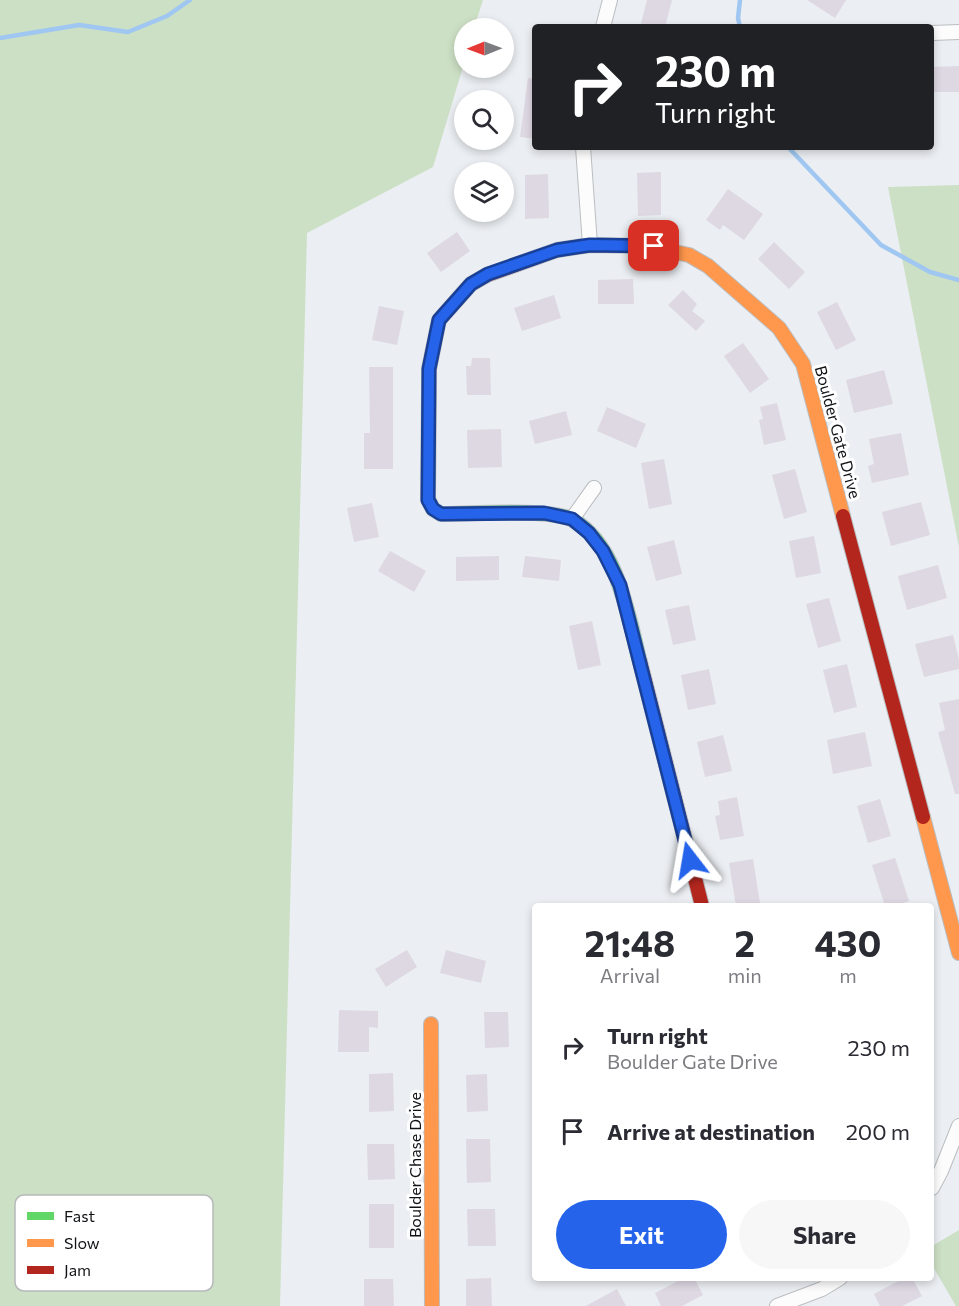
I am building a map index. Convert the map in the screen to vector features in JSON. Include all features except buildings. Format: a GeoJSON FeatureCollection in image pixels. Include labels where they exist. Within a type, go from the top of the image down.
{"type":"FeatureCollection","features":[{"type":"Feature","properties":{"kind":"street"},"geometry":{"type":"LineString","coordinates":[[604,24],[610,0]]}},
{"type":"Feature","properties":{"kind":"street"},"geometry":{"type":"LineString","coordinates":[[934,33],[959,32]]}},
{"type":"Feature","properties":{"kind":"street"},"geometry":{"type":"LineString","coordinates":[[583,150],[590,245]]}},
{"type":"Feature","properties":{"kind":"street","name":"Boulder Gate Drive"},"geometry":{"type":"LineString","coordinates":[[572,519],[544,513],[429,513],[429,369],[439,320],[471,284],[488,274],[557,250],[590,245],[654,246],[689,255],[708,266],[779,328],[803,364],[959,953]]}},
{"type":"Feature","properties":{"kind":"street"},"geometry":{"type":"LineString","coordinates":[[594,488],[572,519],[589,533],[603,551],[620,585],[701,903]]}},
{"type":"Feature","properties":{"kind":"street","name":"Boulder Chase Drive"},"geometry":{"type":"LineString","coordinates":[[431,1024],[432,1306]]}},
{"type":"Feature","properties":{"kind":"street"},"geometry":{"type":"LineString","coordinates":[[934,1184],[959,1126]]}},
{"type":"Feature","properties":{"kind":"street"},"geometry":{"type":"LineString","coordinates":[[777,1306],[822,1289],[835,1281]]}},
{"type":"Feature","properties":{"kind":"green space"},"geometry":{"type":"Polygon","coordinates":[[[0,0],[483,0],[477,18],[454,18],[454,78],[460,78],[456,90],[454,90],[433,167],[307,233],[280,1306],[0,1306],[0,0]]]}},
{"type":"Feature","properties":{"kind":"green space"},"geometry":{"type":"Polygon","coordinates":[[[959,185],[959,547],[888,187],[959,185]]]}},
{"type":"Feature","properties":{"kind":"green space"},"geometry":{"type":"Polygon","coordinates":[[[959,1230],[959,1306],[956,1306],[934,1268],[934,1245],[959,1230]]]}},
{"type":"Feature","properties":{"kind":"waterway"},"geometry":{"type":"LineString","coordinates":[[0,38],[79,25],[128,32],[167,16],[190,0]]}},
{"type":"Feature","properties":{"kind":"waterway"},"geometry":{"type":"LineString","coordinates":[[739,24],[740,0]]}},
{"type":"Feature","properties":{"kind":"waterway"},"geometry":{"type":"LineString","coordinates":[[791,150],[881,245],[930,272],[959,280]]}},
{"type":"Feature","properties":{"kind":"traffic: fast"},"geometry":{"type":"LineString","coordinates":[[429,394],[428,499],[433,509],[441,514],[529,513],[562,516],[573,520],[601,547],[611,564],[625,604],[640,662]]}},
{"type":"Feature","properties":{"kind":"traffic: slow"},"geometry":{"type":"LineString","coordinates":[[646,246],[689,255],[708,266],[779,328],[803,364],[843,516]]}},
{"type":"Feature","properties":{"kind":"traffic: slow"},"geometry":{"type":"LineString","coordinates":[[923,817],[959,953]]}},
{"type":"Feature","properties":{"kind":"traffic: slow"},"geometry":{"type":"LineString","coordinates":[[431,1024],[432,1306]]}},
{"type":"Feature","properties":{"kind":"traffic: jam"},"geometry":{"type":"LineString","coordinates":[[429,394],[429,369],[439,320],[471,284],[487,275],[557,250],[590,245],[646,246]]}},
{"type":"Feature","properties":{"kind":"traffic: jam"},"geometry":{"type":"LineString","coordinates":[[843,516],[923,817]]}},
{"type":"Feature","properties":{"kind":"traffic: jam"},"geometry":{"type":"LineString","coordinates":[[640,662],[701,903]]}},
{"type":"Feature","properties":{"kind":"route"},"geometry":{"type":"LineString","coordinates":[[654,246],[590,245],[557,250],[488,274],[471,284],[439,320],[429,369],[428,500],[433,509],[441,514],[544,513],[572,519],[589,533],[603,551],[620,585],[690,860]]}}]}
